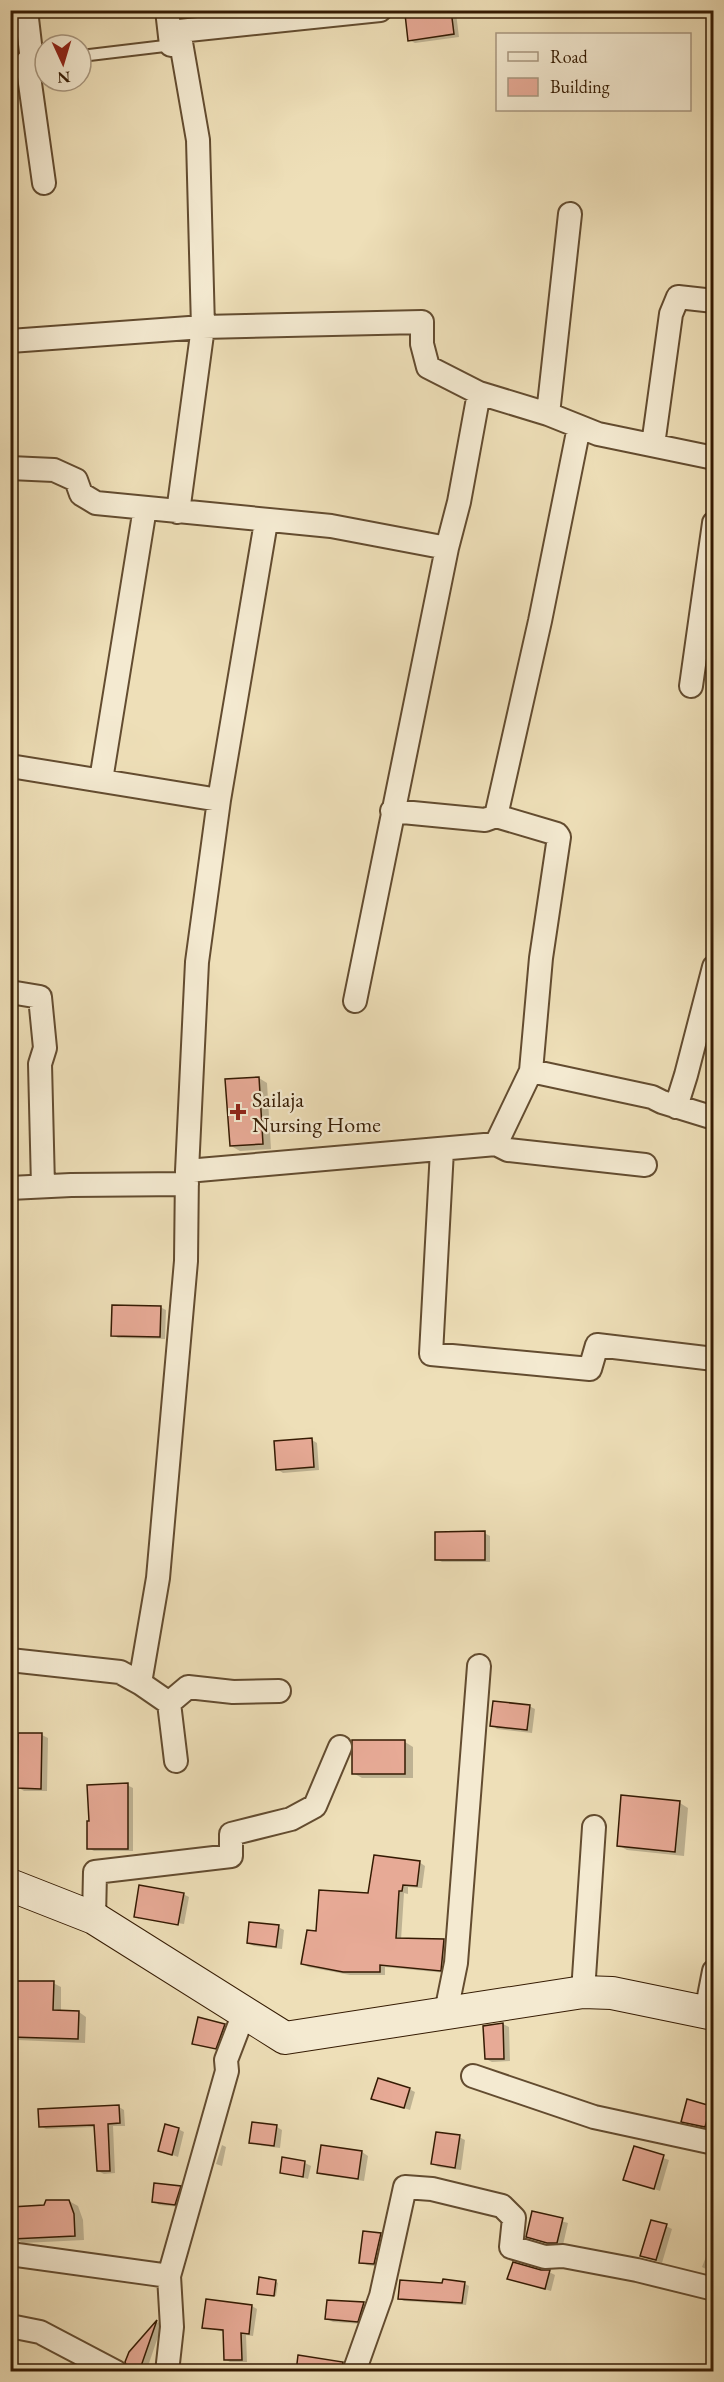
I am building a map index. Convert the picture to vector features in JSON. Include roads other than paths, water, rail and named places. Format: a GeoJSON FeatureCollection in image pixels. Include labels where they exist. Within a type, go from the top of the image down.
{"type":"FeatureCollection","features":[{"type":"Feature","properties":{"kind":"street"},"geometry":{"type":"LineString","coordinates":[[26,10],[29,62],[45,183]]}},
{"type":"Feature","properties":{"kind":"street"},"geometry":{"type":"LineString","coordinates":[[166,10],[198,140],[203,327],[178,512]]}},
{"type":"Feature","properties":{"kind":"street"},"geometry":{"type":"LineString","coordinates":[[176,44],[179,31],[313,14],[380,10]]}},
{"type":"Feature","properties":{"kind":"street"},"geometry":{"type":"LineString","coordinates":[[548,414],[570,214]]}},
{"type":"Feature","properties":{"kind":"street"},"geometry":{"type":"LineString","coordinates":[[652,445],[671,314],[678,297],[714,301]]}},
{"type":"Feature","properties":{"kind":"street"},"geometry":{"type":"LineString","coordinates":[[10,341],[203,327],[422,321],[422,344],[428,367],[480,393],[548,414],[598,434],[714,458]]}},
{"type":"Feature","properties":{"kind":"street"},"geometry":{"type":"LineString","coordinates":[[354,1001],[480,393]]}},
{"type":"Feature","properties":{"kind":"street"},"geometry":{"type":"LineString","coordinates":[[496,816],[540,621],[579,427]]}},
{"type":"Feature","properties":{"kind":"street"},"geometry":{"type":"LineString","coordinates":[[10,468],[54,470],[76,480],[81,494],[96,503],[266,522],[331,526],[447,548]]}},
{"type":"Feature","properties":{"kind":"street"},"geometry":{"type":"LineString","coordinates":[[101,780],[145,508]]}},
{"type":"Feature","properties":{"kind":"street"},"geometry":{"type":"LineString","coordinates":[[140,1683],[159,1578],[186,1261],[187,1178],[197,962],[219,800],[266,522]]}},
{"type":"Feature","properties":{"kind":"street"},"geometry":{"type":"LineString","coordinates":[[691,686],[714,523]]}},
{"type":"Feature","properties":{"kind":"street"},"geometry":{"type":"LineString","coordinates":[[10,766],[219,800]]}},
{"type":"Feature","properties":{"kind":"street"},"geometry":{"type":"LineString","coordinates":[[392,811],[485,820],[496,816],[557,834],[559,837],[541,958],[531,1071],[496,1144]]}},
{"type":"Feature","properties":{"kind":"street"},"geometry":{"type":"LineString","coordinates":[[676,1107],[687,1075],[714,967]]}},
{"type":"Feature","properties":{"kind":"street"},"geometry":{"type":"LineString","coordinates":[[10,992],[40,997],[45,1048],[40,1064],[43,1186]]}},
{"type":"Feature","properties":{"kind":"street"},"geometry":{"type":"LineString","coordinates":[[531,1071],[652,1097],[714,1118]]}},
{"type":"Feature","properties":{"kind":"street"},"geometry":{"type":"LineString","coordinates":[[10,1188],[187,1178],[496,1144],[508,1150],[645,1165]]}},
{"type":"Feature","properties":{"kind":"street"},"geometry":{"type":"LineString","coordinates":[[442,1150],[430,1354],[590,1369],[597,1346],[714,1359]]}},
{"type":"Feature","properties":{"kind":"street"},"geometry":{"type":"LineString","coordinates":[[10,1660],[120,1672],[140,1683],[169,1703],[176,1761]]}},
{"type":"Feature","properties":{"kind":"street"},"geometry":{"type":"LineString","coordinates":[[446,2012],[456,1963],[479,1666]]}},
{"type":"Feature","properties":{"kind":"street"},"geometry":{"type":"LineString","coordinates":[[169,1703],[188,1687],[233,1692],[279,1691]]}},
{"type":"Feature","properties":{"kind":"street"},"geometry":{"type":"LineString","coordinates":[[94,1918],[95,1872],[231,1856],[231,1834],[291,1818],[315,1806],[340,1746]]}},
{"type":"Feature","properties":{"kind":"street"},"geometry":{"type":"LineString","coordinates":[[583,1992],[594,1827]]}},
{"type":"Feature","properties":{"kind":"street"},"geometry":{"type":"LineString","coordinates":[[10,1885],[94,1918],[285,2038],[583,1992],[612,1993],[710,2013],[714,1971]]}},
{"type":"Feature","properties":{"kind":"street"},"geometry":{"type":"LineString","coordinates":[[167,2372],[172,2327],[169,2276],[227,2071],[226,2060],[244,2013]]}},
{"type":"Feature","properties":{"kind":"street"},"geometry":{"type":"LineString","coordinates":[[473,2076],[594,2117],[714,2143]]}},
{"type":"Feature","properties":{"kind":"street"},"geometry":{"type":"LineString","coordinates":[[354,2372],[381,2296],[405,2187],[432,2189],[502,2206],[514,2218],[511,2247],[545,2257],[563,2256],[637,2270],[714,2289]]}},
{"type":"Feature","properties":{"kind":"street"},"geometry":{"type":"LineString","coordinates":[[10,2254],[169,2276]]}},
{"type":"Feature","properties":{"kind":"street"},"geometry":{"type":"LineString","coordinates":[[10,2326],[40,2332],[116,2372]]}},
{"type":"Feature","properties":{"kind":"lane"},"geometry":{"type":"LineString","coordinates":[[93,54],[176,44]]}},
{"type":"Feature","properties":{"kind":"place","name":"Sailaja Nursing Home"},"geometry":{"type":"Point","coordinates":[238,1112]}}]}
